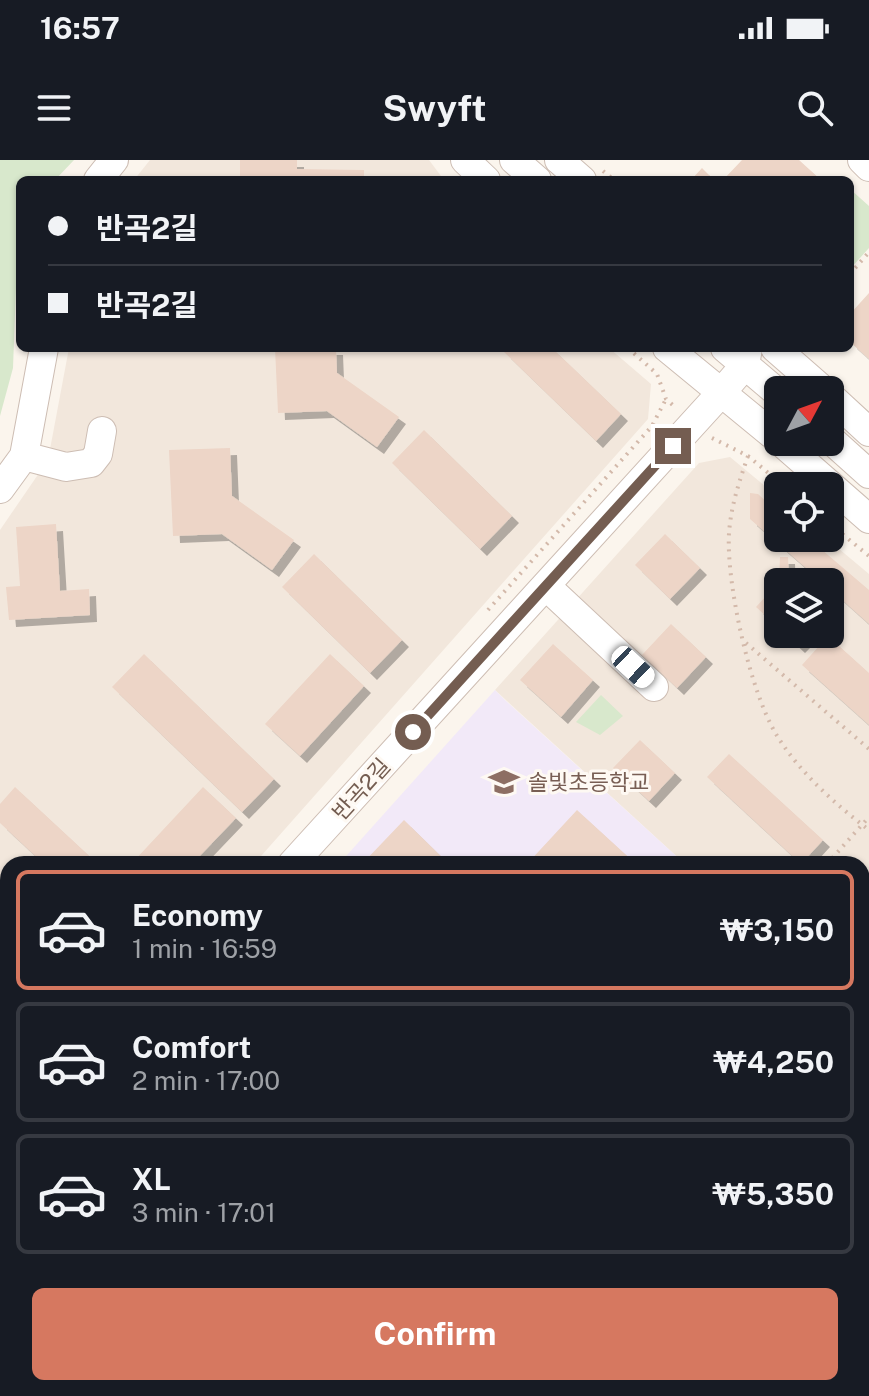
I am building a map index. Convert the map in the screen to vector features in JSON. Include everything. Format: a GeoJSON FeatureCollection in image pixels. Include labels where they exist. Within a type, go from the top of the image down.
{"type":"FeatureCollection","features":[{"type":"Feature","properties":{"kind":"street"},"geometry":{"type":"LineString","coordinates":[[101,176],[114,160]]}},
{"type":"Feature","properties":{"kind":"street"},"geometry":{"type":"LineString","coordinates":[[465,160],[482,176]]}},
{"type":"Feature","properties":{"kind":"street"},"geometry":{"type":"LineString","coordinates":[[514,160],[532,176]]}},
{"type":"Feature","properties":{"kind":"street"},"geometry":{"type":"LineString","coordinates":[[559,160],[577,176]]}},
{"type":"Feature","properties":{"kind":"street"},"geometry":{"type":"LineString","coordinates":[[862,160],[869,167]]}},
{"type":"Feature","properties":{"kind":"street"},"geometry":{"type":"LineString","coordinates":[[0,489],[24,456],[43,352]]}},
{"type":"Feature","properties":{"kind":"street"},"geometry":{"type":"LineString","coordinates":[[672,352],[764,428]]}},
{"type":"Feature","properties":{"kind":"street"},"geometry":{"type":"LineString","coordinates":[[780,352],[807,376]]}},
{"type":"Feature","properties":{"kind":"street"},"geometry":{"type":"LineString","coordinates":[[739,354],[764,379]]}},
{"type":"Feature","properties":{"kind":"street","name":"반곡2길"},"geometry":{"type":"LineString","coordinates":[[299,856],[720,394],[739,354]]}},
{"type":"Feature","properties":{"kind":"street"},"geometry":{"type":"LineString","coordinates":[[844,409],[869,432]]}},
{"type":"Feature","properties":{"kind":"street"},"geometry":{"type":"LineString","coordinates":[[24,456],[66,467],[91,463],[98,454],[102,431]]}},
{"type":"Feature","properties":{"kind":"street"},"geometry":{"type":"LineString","coordinates":[[844,452],[869,474]]}},
{"type":"Feature","properties":{"kind":"street"},"geometry":{"type":"LineString","coordinates":[[797,456],[869,519]]}},
{"type":"Feature","properties":{"kind":"street"},"geometry":{"type":"LineString","coordinates":[[546,586],[654,687]]}},
{"type":"Feature","properties":{"kind":"path"},"geometry":{"type":"LineString","coordinates":[[854,269],[869,252]]}},
{"type":"Feature","properties":{"kind":"path"},"geometry":{"type":"LineString","coordinates":[[632,352],[657,374],[666,399]]}},
{"type":"Feature","properties":{"kind":"path"},"geometry":{"type":"LineString","coordinates":[[717,442],[748,456],[767,472]]}},
{"type":"Feature","properties":{"kind":"path"},"geometry":{"type":"LineString","coordinates":[[748,456],[736,490],[729,535],[745,641],[760,701],[776,735],[813,780],[869,830]]}},
{"type":"Feature","properties":{"kind":"path"},"geometry":{"type":"LineString","coordinates":[[844,535],[869,556]]}},
{"type":"Feature","properties":{"kind":"path"},"geometry":{"type":"LineString","coordinates":[[745,641],[869,749]]}},
{"type":"Feature","properties":{"kind":"path"},"geometry":{"type":"LineString","coordinates":[[834,856],[869,817]]}},
{"type":"Feature","properties":{"kind":"shaded area"},"geometry":{"type":"Polygon","coordinates":[[[150,160],[429,160],[441,176],[137,176],[150,160]]]}},
{"type":"Feature","properties":{"kind":"shaded area"},"geometry":{"type":"Polygon","coordinates":[[[68,352],[614,352],[651,384],[648,419],[261,856],[0,856],[0,530],[48,460],[68,352]]]}},
{"type":"Feature","properties":{"kind":"shaded area"},"geometry":{"type":"Polygon","coordinates":[[[730,457],[764,485],[764,552],[843,552],[869,574],[869,856],[676,856],[495,690],[699,463],[730,457]]]}},
{"type":"Feature","properties":{"kind":"shaded area","name":"솔빛초등학교"},"geometry":{"type":"Polygon","coordinates":[[[495,690],[676,856],[346,856],[495,690]]]}},
{"type":"Feature","properties":{"kind":"green space"},"geometry":{"type":"Polygon","coordinates":[[[0,160],[74,160],[59,176],[16,176],[13,368],[0,416],[0,160]]]}},
{"type":"Feature","properties":{"kind":"green space"},"geometry":{"type":"Polygon","coordinates":[[[854,193],[869,206],[869,248],[854,265],[854,193]]]}},
{"type":"Feature","properties":{"kind":"green space"},"geometry":{"type":"Polygon","coordinates":[[[601,695],[623,716],[600,735],[576,722],[601,695]]]}},
{"type":"Feature","properties":{"kind":"building"},"geometry":{"type":"Polygon","coordinates":[[[240,160],[297,160],[297,169],[364,170],[364,176],[240,176],[240,160]]]}},
{"type":"Feature","properties":{"kind":"building"},"geometry":{"type":"Polygon","coordinates":[[[742,160],[799,160],[817,176],[727,176],[742,160]]]}},
{"type":"Feature","properties":{"kind":"building"},"geometry":{"type":"Polygon","coordinates":[[[702,168],[710,176],[695,176],[702,168]]]}},
{"type":"Feature","properties":{"kind":"building"},"geometry":{"type":"Polygon","coordinates":[[[869,293],[869,359],[854,346],[854,310],[869,293]]]}},
{"type":"Feature","properties":{"kind":"building"},"geometry":{"type":"Polygon","coordinates":[[[275,352],[336,352],[337,373],[399,417],[377,447],[327,411],[278,413],[275,352]]]}},
{"type":"Feature","properties":{"kind":"building"},"geometry":{"type":"Polygon","coordinates":[[[504,352],[556,352],[621,414],[596,441],[504,352]]]}},
{"type":"Feature","properties":{"kind":"building"},"geometry":{"type":"Polygon","coordinates":[[[424,430],[512,516],[480,549],[392,463],[424,430]]]}},
{"type":"Feature","properties":{"kind":"building"},"geometry":{"type":"Polygon","coordinates":[[[230,448],[232,496],[294,540],[272,570],[222,534],[173,536],[169,450],[230,448]]]}},
{"type":"Feature","properties":{"kind":"building"},"geometry":{"type":"Polygon","coordinates":[[[750,493],[758,494],[764,499],[764,531],[750,519],[750,493]]]}},
{"type":"Feature","properties":{"kind":"building"},"geometry":{"type":"Polygon","coordinates":[[[56,524],[60,591],[89,589],[90,615],[9,620],[6,587],[20,586],[16,527],[56,524]]]}},
{"type":"Feature","properties":{"kind":"building"},"geometry":{"type":"Polygon","coordinates":[[[665,534],[700,568],[670,599],[635,565],[665,534]]]}},
{"type":"Feature","properties":{"kind":"building"},"geometry":{"type":"Polygon","coordinates":[[[788,552],[824,552],[843,568],[806,568],[788,552]]]}},
{"type":"Feature","properties":{"kind":"building"},"geometry":{"type":"Polygon","coordinates":[[[314,554],[402,640],[370,673],[282,587],[314,554]]]}},
{"type":"Feature","properties":{"kind":"building"},"geometry":{"type":"Polygon","coordinates":[[[780,557],[788,557],[788,568],[780,568],[780,557]]]}},
{"type":"Feature","properties":{"kind":"building"},"geometry":{"type":"Polygon","coordinates":[[[844,569],[869,590],[869,624],[844,602],[844,569]]]}},
{"type":"Feature","properties":{"kind":"building"},"geometry":{"type":"Polygon","coordinates":[[[764,598],[764,614],[756,607],[764,598]]]}},
{"type":"Feature","properties":{"kind":"building"},"geometry":{"type":"Polygon","coordinates":[[[671,624],[706,657],[677,688],[642,655],[671,624]]]}},
{"type":"Feature","properties":{"kind":"building"},"geometry":{"type":"Polygon","coordinates":[[[553,644],[593,680],[561,717],[520,680],[553,644]]]}},
{"type":"Feature","properties":{"kind":"building"},"geometry":{"type":"Polygon","coordinates":[[[817,648],[841,648],[869,673],[869,725],[802,665],[817,648]]]}},
{"type":"Feature","properties":{"kind":"building"},"geometry":{"type":"Polygon","coordinates":[[[144,654],[274,779],[242,812],[112,687],[144,654]]]}},
{"type":"Feature","properties":{"kind":"building"},"geometry":{"type":"Polygon","coordinates":[[[330,654],[364,686],[300,756],[265,724],[330,654]]]}},
{"type":"Feature","properties":{"kind":"building"},"geometry":{"type":"Polygon","coordinates":[[[640,740],[675,773],[649,801],[613,768],[640,740]]]}},
{"type":"Feature","properties":{"kind":"building"},"geometry":{"type":"Polygon","coordinates":[[[729,754],[823,840],[808,856],[792,856],[707,777],[729,754]]]}},
{"type":"Feature","properties":{"kind":"building"},"geometry":{"type":"Polygon","coordinates":[[[15,787],[89,856],[35,856],[0,823],[0,804],[15,787]]]}},
{"type":"Feature","properties":{"kind":"building"},"geometry":{"type":"Polygon","coordinates":[[[203,787],[236,818],[200,856],[139,856],[203,787]]]}},
{"type":"Feature","properties":{"kind":"building"},"geometry":{"type":"Polygon","coordinates":[[[577,810],[627,856],[534,856],[577,810]]]}},
{"type":"Feature","properties":{"kind":"building"},"geometry":{"type":"Polygon","coordinates":[[[404,820],[441,856],[370,856],[404,820]]]}},
{"type":"Feature","properties":{"kind":"place","name":"솔빛초등학교"},"geometry":{"type":"Point","coordinates":[504,782]}},
{"type":"Feature","properties":{"kind":"route"},"geometry":{"type":"LineString","coordinates":[[413,732],[673,446]]}}]}
